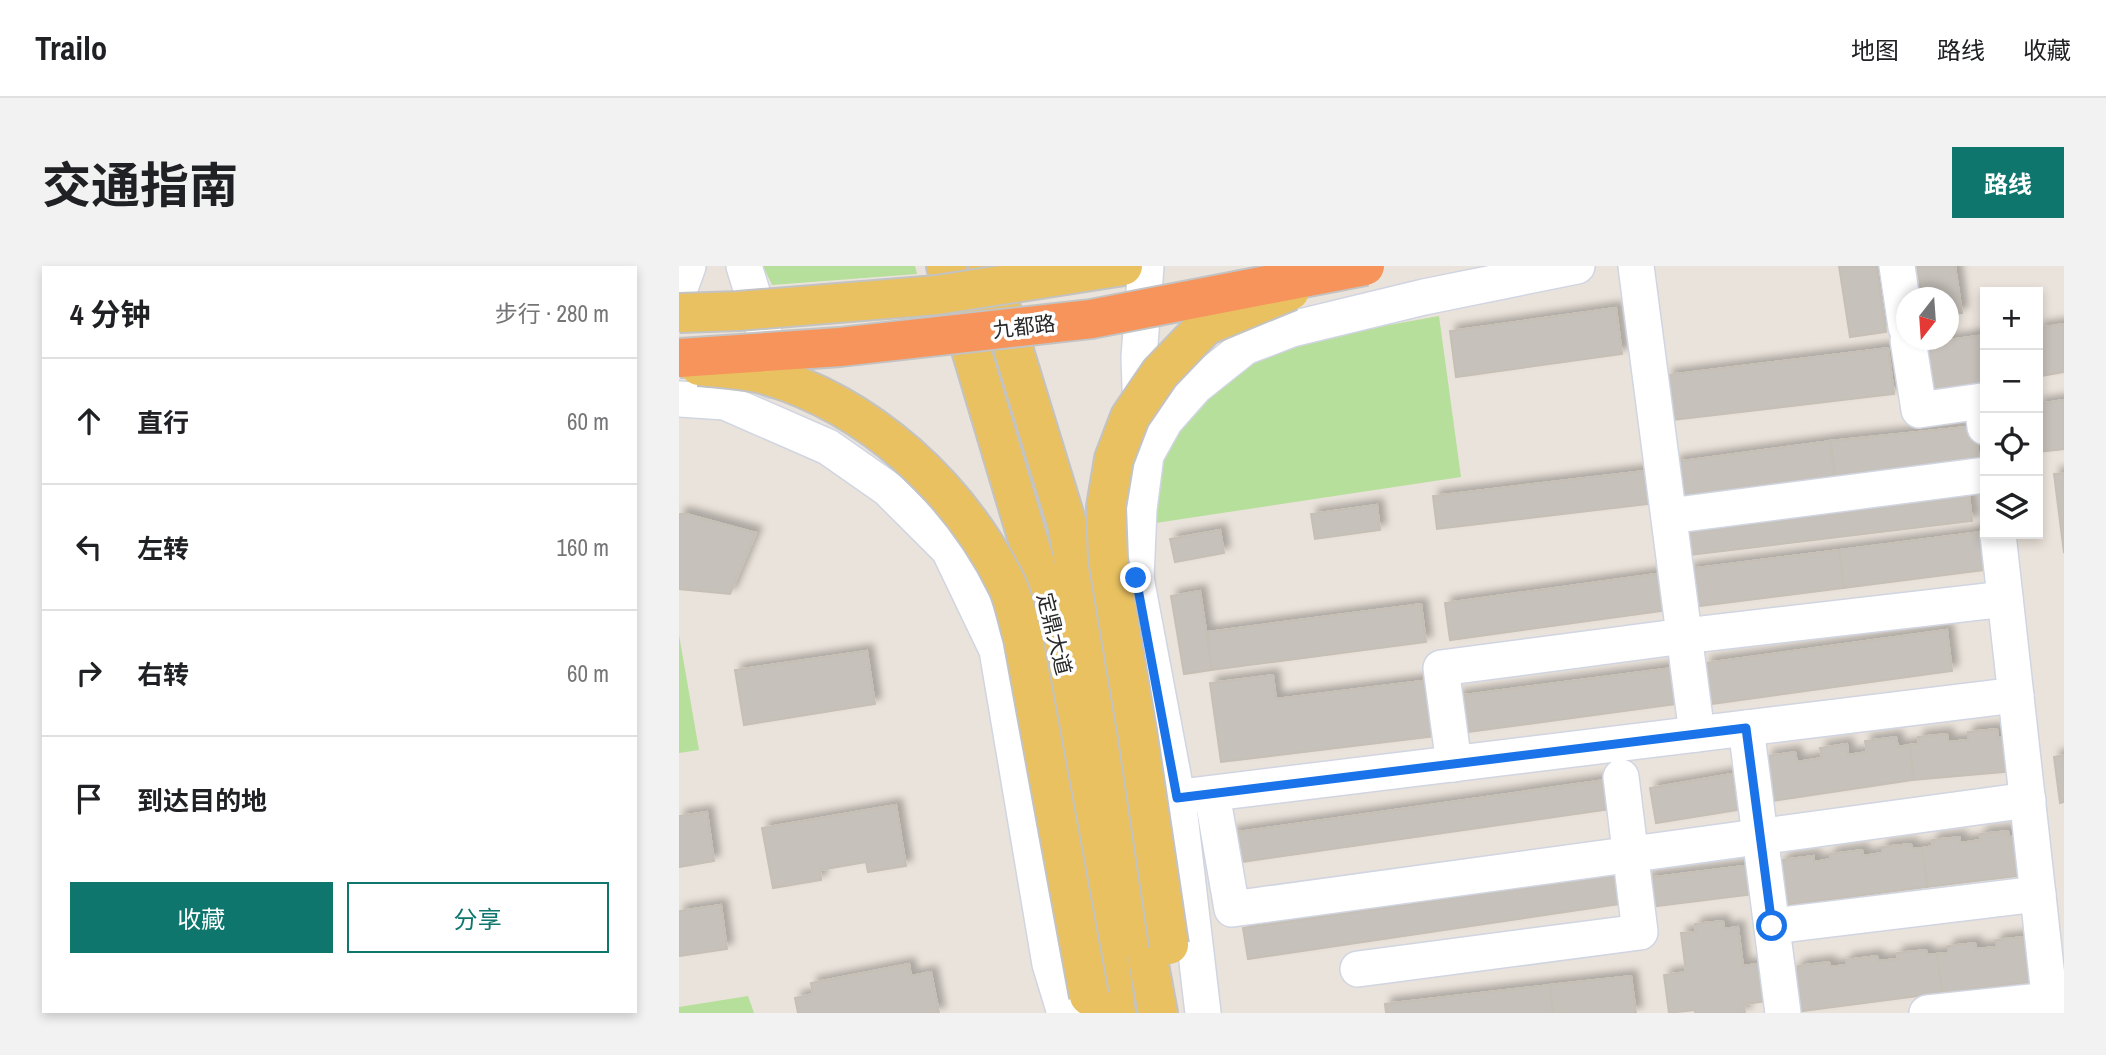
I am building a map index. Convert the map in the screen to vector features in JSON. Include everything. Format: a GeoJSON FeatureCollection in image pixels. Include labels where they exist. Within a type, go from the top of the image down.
{"type":"FeatureCollection","features":[{"type":"Feature","properties":{"kind":"highway","name":"九都路"},"geometry":{"type":"LineString","coordinates":[[679,358],[854,345],[1091,319],[1365,266]]}},
{"type":"Feature","properties":{"kind":"main road","name":"定鼎大道"},"geometry":{"type":"LineString","coordinates":[[946,266],[1060,647],[1091,816],[1091,1009]]}},
{"type":"Feature","properties":{"kind":"main road","name":"定鼎大道"},"geometry":{"type":"LineString","coordinates":[[988,266],[1067,524],[1158,1013]]}},
{"type":"Feature","properties":{"kind":"main road","name":"九都路"},"geometry":{"type":"LineString","coordinates":[[679,313],[738,311],[937,295],[1123,266]]}},
{"type":"Feature","properties":{"kind":"main road"},"geometry":{"type":"LineString","coordinates":[[1170,1013],[1169,945],[1108,559],[1106,507],[1114,459],[1130,417],[1160,373],[1205,326],[1283,293],[1365,266]]}},
{"type":"Feature","properties":{"kind":"main road"},"geometry":{"type":"LineString","coordinates":[[679,294],[738,311]]}},
{"type":"Feature","properties":{"kind":"main road"},"geometry":{"type":"LineString","coordinates":[[679,365],[761,374],[817,395],[884,435],[940,485],[979,538],[1009,589],[1023,638],[1091,1009]]}},
{"type":"Feature","properties":{"kind":"lane"},"geometry":{"type":"LineString","coordinates":[[679,294],[688,266]]}},
{"type":"Feature","properties":{"kind":"lane"},"geometry":{"type":"LineString","coordinates":[[744,266],[763,327],[778,425]]}},
{"type":"Feature","properties":{"kind":"lane"},"geometry":{"type":"LineString","coordinates":[[1146,266],[1139,357],[1141,417],[1146,455],[1139,509],[1136,578],[1177,798],[1203,1013]]}},
{"type":"Feature","properties":{"kind":"lane"},"geometry":{"type":"LineString","coordinates":[[1290,266],[1334,318]]}},
{"type":"Feature","properties":{"kind":"lane"},"geometry":{"type":"LineString","coordinates":[[1146,455],[1165,421],[1196,386],[1245,347],[1291,329],[1334,318],[1577,266]]}},
{"type":"Feature","properties":{"kind":"lane"},"geometry":{"type":"LineString","coordinates":[[1636,266],[1697,734]]}},
{"type":"Feature","properties":{"kind":"lane"},"geometry":{"type":"LineString","coordinates":[[1897,266],[1900,287]]}},
{"type":"Feature","properties":{"kind":"lane"},"geometry":{"type":"LineString","coordinates":[[1910,350],[1919,410],[1982,401],[1983,413]]}},
{"type":"Feature","properties":{"kind":"lane"},"geometry":{"type":"LineString","coordinates":[[679,400],[725,402],[828,447],[887,489],[949,550],[997,650],[1050,964],[1091,1009]]}},
{"type":"Feature","properties":{"kind":"lane"},"geometry":{"type":"LineString","coordinates":[[1669,516],[1980,476]]}},
{"type":"Feature","properties":{"kind":"lane"},"geometry":{"type":"LineString","coordinates":[[1927,1013],[2050,1007],[1999,539]]}},
{"type":"Feature","properties":{"kind":"lane"},"geometry":{"type":"LineString","coordinates":[[1454,764],[1441,668],[1685,635],[2005,599]]}},
{"type":"Feature","properties":{"kind":"lane"},"geometry":{"type":"LineString","coordinates":[[1177,798],[2016,695]]}},
{"type":"Feature","properties":{"kind":"lane"},"geometry":{"type":"LineString","coordinates":[[1746,728],[1783,1013]]}},
{"type":"Feature","properties":{"kind":"lane"},"geometry":{"type":"LineString","coordinates":[[1358,969],[1640,932],[1621,777]]}},
{"type":"Feature","properties":{"kind":"lane"},"geometry":{"type":"LineString","coordinates":[[1212,793],[1232,909],[2028,800]]}},
{"type":"Feature","properties":{"kind":"lane"},"geometry":{"type":"LineString","coordinates":[[1772,926],[2038,894]]}},
{"type":"Feature","properties":{"kind":"green space"},"geometry":{"type":"Polygon","coordinates":[[[763,266],[915,266],[917,274],[772,285],[763,266]]]}},
{"type":"Feature","properties":{"kind":"green space"},"geometry":{"type":"Polygon","coordinates":[[[1439,316],[1461,477],[1149,524],[1157,457],[1193,398],[1262,348],[1439,316]]]}},
{"type":"Feature","properties":{"kind":"green space"},"geometry":{"type":"Polygon","coordinates":[[[679,635],[699,750],[679,753],[679,635]]]}},
{"type":"Feature","properties":{"kind":"green space"},"geometry":{"type":"Polygon","coordinates":[[[748,996],[754,1013],[679,1013],[679,1007],[748,996]]]}},
{"type":"Feature","properties":{"kind":"building"},"geometry":{"type":"Polygon","coordinates":[[[1839,266],[1876,266],[1886,332],[1850,337],[1839,266]]]}},
{"type":"Feature","properties":{"kind":"building"},"geometry":{"type":"Polygon","coordinates":[[[1917,266],[1955,266],[1958,287],[1920,287],[1917,266]]]}},
{"type":"Feature","properties":{"kind":"building"},"geometry":{"type":"Polygon","coordinates":[[[1959,293],[1962,313],[1959,313],[1959,293]]]}},
{"type":"Feature","properties":{"kind":"building"},"geometry":{"type":"Polygon","coordinates":[[[1616,308],[1622,354],[1456,377],[1450,331],[1616,308]]]}},
{"type":"Feature","properties":{"kind":"building"},"geometry":{"type":"Polygon","coordinates":[[[2064,324],[2064,372],[2043,376],[2043,327],[2064,324]]]}},
{"type":"Feature","properties":{"kind":"building"},"geometry":{"type":"Polygon","coordinates":[[[1980,336],[1980,384],[1933,390],[1927,350],[1959,350],[1959,339],[1980,336]]]}},
{"type":"Feature","properties":{"kind":"building"},"geometry":{"type":"Polygon","coordinates":[[[1888,348],[1894,394],[1673,420],[1667,375],[1888,348]]]}},
{"type":"Feature","properties":{"kind":"building"},"geometry":{"type":"Polygon","coordinates":[[[2064,400],[2064,449],[2043,451],[2043,403],[2064,400]]]}},
{"type":"Feature","properties":{"kind":"building"},"geometry":{"type":"Polygon","coordinates":[[[1976,426],[1979,463],[1835,478],[1830,441],[1976,426]]]}},
{"type":"Feature","properties":{"kind":"building"},"geometry":{"type":"Polygon","coordinates":[[[1830,441],[1835,478],[1679,499],[1674,462],[1830,441]]]}},
{"type":"Feature","properties":{"kind":"building"},"geometry":{"type":"Polygon","coordinates":[[[1652,470],[1657,503],[1437,529],[1433,496],[1652,470]]]}},
{"type":"Feature","properties":{"kind":"building"},"geometry":{"type":"Polygon","coordinates":[[[2064,473],[2064,553],[2054,474],[2064,473]]]}},
{"type":"Feature","properties":{"kind":"building"},"geometry":{"type":"Polygon","coordinates":[[[1969,495],[1972,521],[1682,556],[1679,529],[1969,495]]]}},
{"type":"Feature","properties":{"kind":"building"},"geometry":{"type":"Polygon","coordinates":[[[1377,505],[1380,530],[1315,539],[1311,514],[1377,505]]]}},
{"type":"Feature","properties":{"kind":"building"},"geometry":{"type":"Polygon","coordinates":[[[679,514],[756,533],[730,594],[679,589],[679,514]]]}},
{"type":"Feature","properties":{"kind":"building"},"geometry":{"type":"Polygon","coordinates":[[[1220,530],[1224,553],[1175,562],[1170,539],[1220,530]]]}},
{"type":"Feature","properties":{"kind":"building"},"geometry":{"type":"Polygon","coordinates":[[[1980,532],[1985,570],[1844,588],[1839,550],[1980,532]]]}},
{"type":"Feature","properties":{"kind":"building"},"geometry":{"type":"Polygon","coordinates":[[[1839,550],[1844,588],[1693,607],[1688,569],[1839,550]]]}},
{"type":"Feature","properties":{"kind":"building"},"geometry":{"type":"Polygon","coordinates":[[[1664,573],[1669,610],[1450,640],[1445,603],[1664,573]]]}},
{"type":"Feature","properties":{"kind":"building"},"geometry":{"type":"Polygon","coordinates":[[[1200,591],[1212,670],[1184,674],[1171,596],[1200,591]]]}},
{"type":"Feature","properties":{"kind":"building"},"geometry":{"type":"Polygon","coordinates":[[[1421,604],[1426,642],[1212,670],[1207,632],[1421,604]]]}},
{"type":"Feature","properties":{"kind":"building"},"geometry":{"type":"Polygon","coordinates":[[[1947,630],[1952,671],[1711,704],[1705,663],[1947,630]]]}},
{"type":"Feature","properties":{"kind":"building"},"geometry":{"type":"Polygon","coordinates":[[[867,651],[875,704],[744,725],[735,670],[867,651]]]}},
{"type":"Feature","properties":{"kind":"building"},"geometry":{"type":"Polygon","coordinates":[[[1679,667],[1684,703],[1461,733],[1456,696],[1679,667]]]}},
{"type":"Feature","properties":{"kind":"building"},"geometry":{"type":"Polygon","coordinates":[[[1273,675],[1276,699],[1429,680],[1437,736],[1221,762],[1210,683],[1273,675]]]}},
{"type":"Feature","properties":{"kind":"building"},"geometry":{"type":"Polygon","coordinates":[[[1997,729],[1998,738],[2011,737],[2014,771],[1913,780],[1910,745],[1919,744],[1918,737],[1947,734],[1948,742],[1968,740],[1968,732],[1997,729]]]}},
{"type":"Feature","properties":{"kind":"building"},"geometry":{"type":"Polygon","coordinates":[[[1896,737],[1898,747],[1910,745],[1913,780],[1765,802],[1767,756],[1795,752],[1797,762],[1822,758],[1820,748],[1847,744],[1848,755],[1867,752],[1865,741],[1896,737]]]}},
{"type":"Feature","properties":{"kind":"building"},"geometry":{"type":"Polygon","coordinates":[[[2064,755],[2064,802],[2060,803],[2054,757],[2064,755]]]}},
{"type":"Feature","properties":{"kind":"building"},"geometry":{"type":"Polygon","coordinates":[[[1738,773],[1744,809],[1656,823],[1650,788],[1738,773]]]}},
{"type":"Feature","properties":{"kind":"building"},"geometry":{"type":"Polygon","coordinates":[[[1606,780],[1611,809],[1234,863],[1230,833],[1606,780]]]}},
{"type":"Feature","properties":{"kind":"building"},"geometry":{"type":"Polygon","coordinates":[[[896,805],[906,866],[868,872],[866,862],[820,870],[821,880],[773,888],[762,828],[896,805]]]}},
{"type":"Feature","properties":{"kind":"building"},"geometry":{"type":"Polygon","coordinates":[[[707,812],[714,861],[679,867],[679,816],[707,812]]]}},
{"type":"Feature","properties":{"kind":"building"},"geometry":{"type":"Polygon","coordinates":[[[2008,831],[2009,837],[2020,836],[2026,875],[1927,887],[1922,848],[1933,846],[1932,840],[1960,837],[1960,843],[1981,840],[1980,834],[2008,831]]]}},
{"type":"Feature","properties":{"kind":"building"},"geometry":{"type":"Polygon","coordinates":[[[1911,844],[1912,849],[1922,848],[1927,887],[1780,906],[1776,866],[1783,865],[1783,860],[1814,856],[1814,862],[1831,859],[1830,854],[1862,850],[1863,856],[1882,853],[1882,847],[1911,844]]]}},
{"type":"Feature","properties":{"kind":"building"},"geometry":{"type":"Polygon","coordinates":[[[1751,865],[1755,894],[1650,907],[1646,878],[1751,865]]]}},
{"type":"Feature","properties":{"kind":"building"},"geometry":{"type":"Polygon","coordinates":[[[1616,874],[1620,904],[1248,959],[1243,928],[1616,874]]]}},
{"type":"Feature","properties":{"kind":"building"},"geometry":{"type":"Polygon","coordinates":[[[721,905],[727,949],[679,956],[679,911],[721,905]]]}},
{"type":"Feature","properties":{"kind":"building"},"geometry":{"type":"Polygon","coordinates":[[[1723,921],[1724,929],[1738,927],[1743,966],[1764,963],[1769,1001],[1744,1004],[1745,1013],[1695,1013],[1695,1010],[1669,1013],[1664,975],[1686,972],[1681,933],[1696,932],[1695,924],[1723,921]]]}},
{"type":"Feature","properties":{"kind":"building"},"geometry":{"type":"Polygon","coordinates":[[[2023,937],[2024,943],[2036,941],[2041,981],[1942,993],[1937,954],[1948,953],[1948,946],[1975,943],[1976,949],[1996,947],[1996,940],[2023,937]]]}},
{"type":"Feature","properties":{"kind":"building"},"geometry":{"type":"Polygon","coordinates":[[[1926,950],[1927,955],[1937,954],[1942,993],[1796,1012],[1791,972],[1798,971],[1798,966],[1829,962],[1830,967],[1846,965],[1846,960],[1877,956],[1878,961],[1898,959],[1897,953],[1926,950]]]}},
{"type":"Feature","properties":{"kind":"building"},"geometry":{"type":"Polygon","coordinates":[[[909,964],[911,976],[931,972],[939,1013],[798,1013],[795,998],[813,994],[811,983],[909,964]]]}},
{"type":"Feature","properties":{"kind":"building"},"geometry":{"type":"Polygon","coordinates":[[[1631,976],[1636,1013],[1553,1013],[1550,985],[1631,976]]]}},
{"type":"Feature","properties":{"kind":"building"},"geometry":{"type":"Polygon","coordinates":[[[1550,985],[1553,1013],[1386,1013],[1385,1004],[1550,985]]]}},
{"type":"Feature","properties":{"kind":"route"},"geometry":{"type":"LineString","coordinates":[[1136,578],[1177,798],[1746,728],[1772,926]]}}]}
